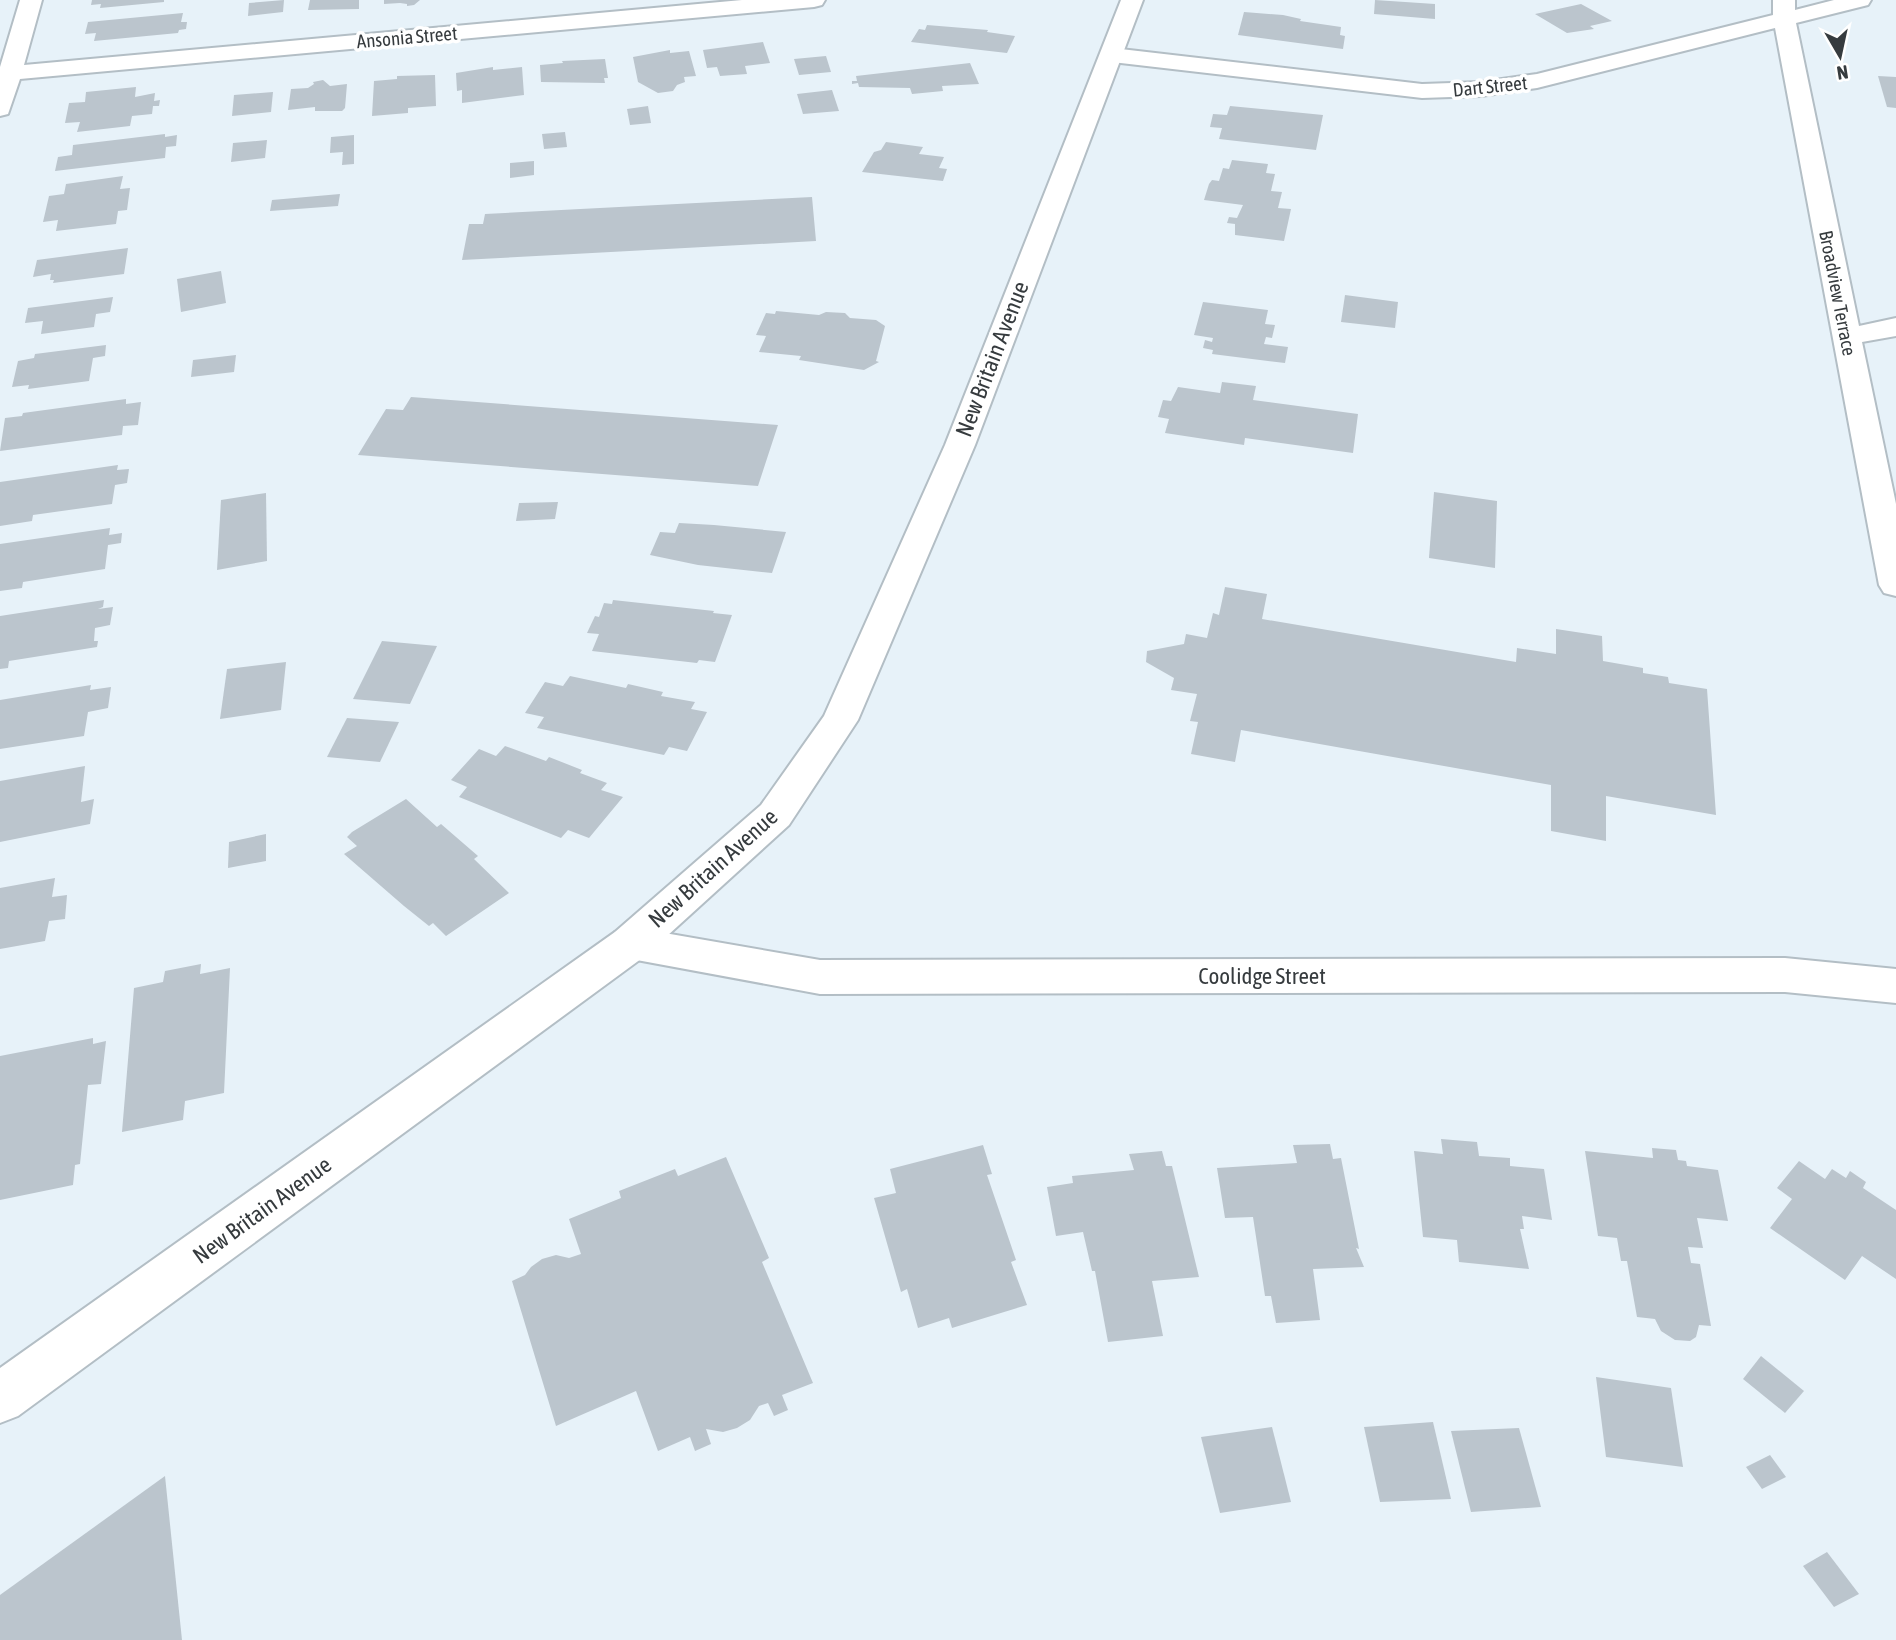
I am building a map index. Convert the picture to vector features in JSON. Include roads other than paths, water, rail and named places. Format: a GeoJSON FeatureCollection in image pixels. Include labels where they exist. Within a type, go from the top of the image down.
{"type":"FeatureCollection","features":[{"type":"Feature","properties":{"kind":"street"},"geometry":{"type":"LineString","coordinates":[[0,109],[5,74],[31,0]]}},
{"type":"Feature","properties":{"kind":"street","name":"Ansonia Street"},"geometry":{"type":"LineString","coordinates":[[5,74],[814,0]]}},
{"type":"Feature","properties":{"kind":"street","name":"New Britain Avenue"},"geometry":{"type":"LineString","coordinates":[[0,1398],[629,944],[775,815],[840,720],[960,445],[1023,275],[1132,0]]}},
{"type":"Feature","properties":{"kind":"street","name":"Dart Street"},"geometry":{"type":"LineString","coordinates":[[1112,55],[1422,91],[1481,89],[1537,81],[1784,10],[1860,0]]}},
{"type":"Feature","properties":{"kind":"street","name":"Broadview Terrace"},"geometry":{"type":"LineString","coordinates":[[1784,10],[1896,585]]}},
{"type":"Feature","properties":{"kind":"street"},"geometry":{"type":"LineString","coordinates":[[1846,337],[1896,327]]}},
{"type":"Feature","properties":{"kind":"street","name":"Coolidge Street"},"geometry":{"type":"LineString","coordinates":[[629,944],[820,977],[1785,975],[1896,986]]}}]}
